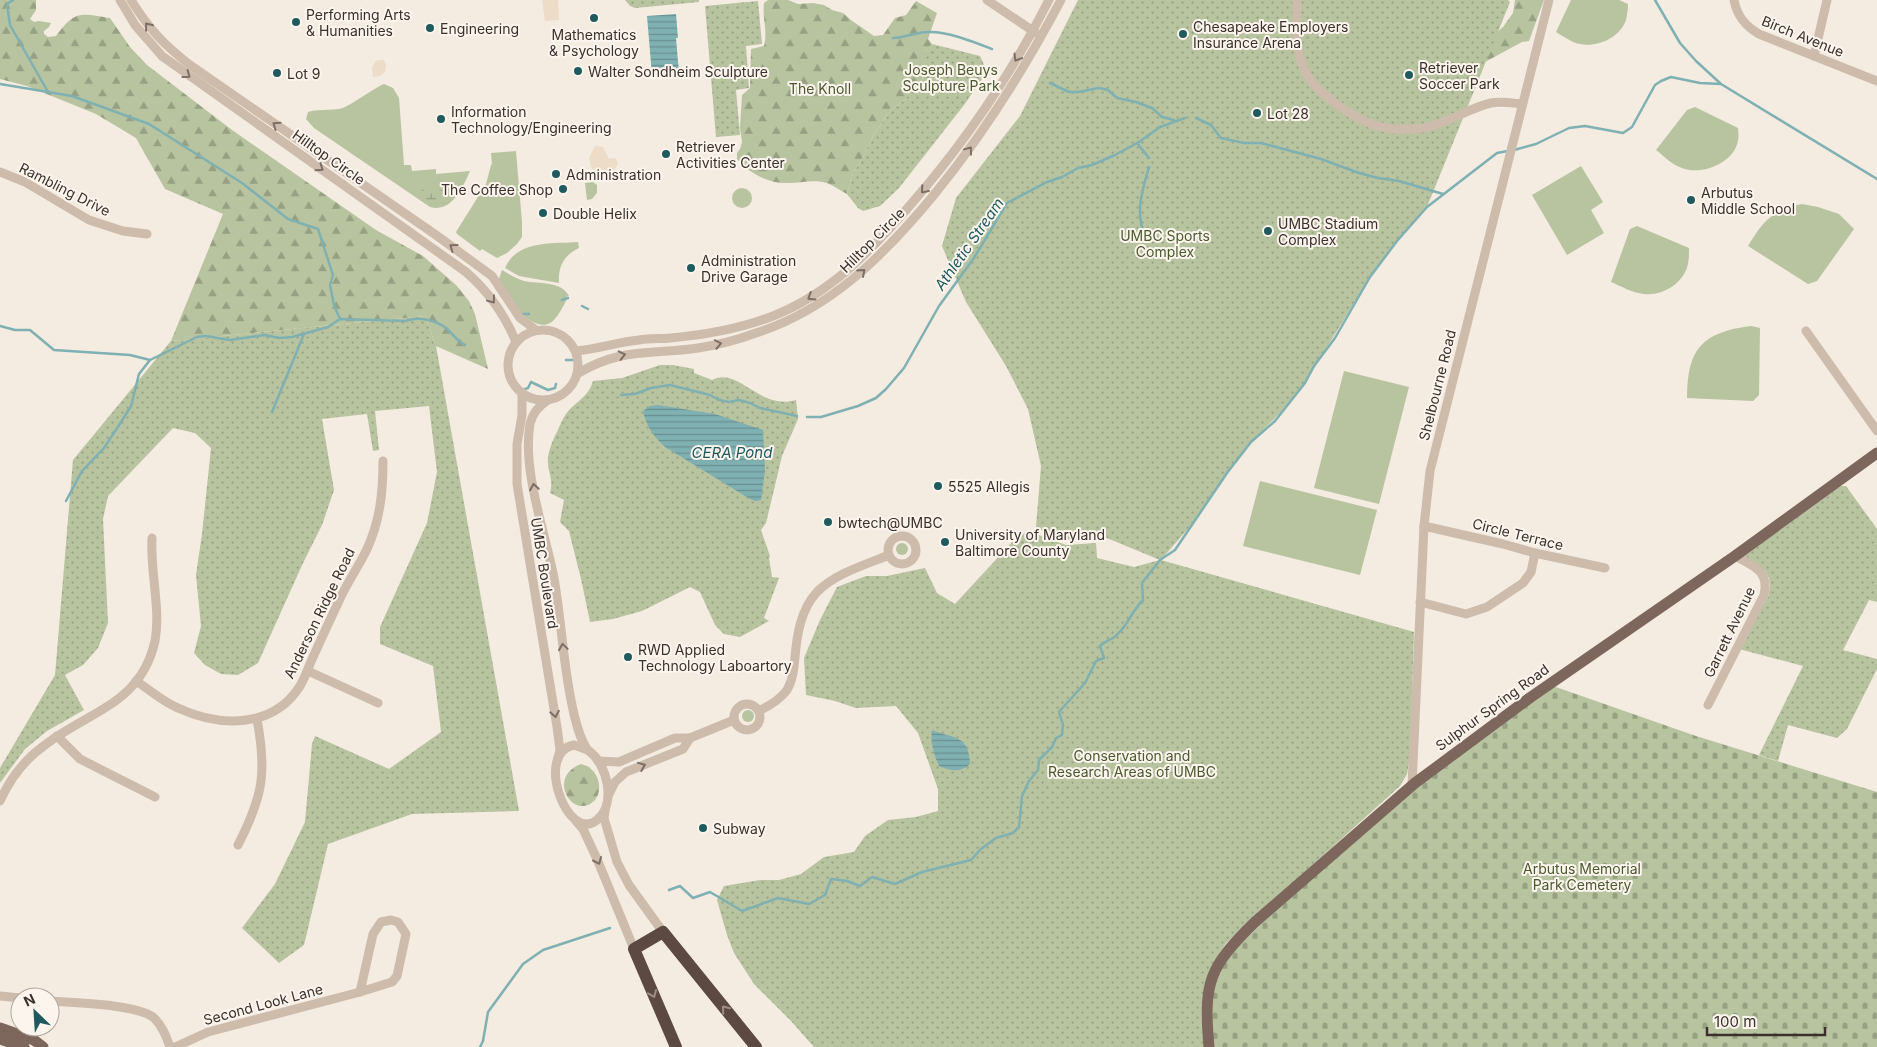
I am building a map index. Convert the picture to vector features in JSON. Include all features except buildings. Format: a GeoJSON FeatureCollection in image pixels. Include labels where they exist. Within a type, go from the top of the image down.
{"type":"FeatureCollection","features":[{"type":"Feature","properties":{"kind":"highway"},"geometry":{"type":"LineString","coordinates":[[676,1047],[634,949],[663,932],[756,1047]]}},
{"type":"Feature","properties":{"kind":"main road","name":"Sulphur Spring Road"},"geometry":{"type":"LineString","coordinates":[[1209,1047],[1206,1022],[1209,985],[1214,970],[1223,956],[1255,922],[1412,785],[1553,681],[1735,556],[1877,453]]}},
{"type":"Feature","properties":{"kind":"main road"},"geometry":{"type":"LineString","coordinates":[[0,1028],[34,1040],[43,1047]]}},
{"type":"Feature","properties":{"kind":"main road"},"geometry":{"type":"LineString","coordinates":[[0,1037],[24,1047]]}},
{"type":"Feature","properties":{"kind":"main road"},"geometry":{"type":"LineString","coordinates":[[0,1037],[33,1047]]}},
{"type":"Feature","properties":{"kind":"street","name":"Hilltop Circle"},"geometry":{"type":"LineString","coordinates":[[120,0],[135,26],[147,41],[184,73],[466,272],[493,300],[516,342]]}},
{"type":"Feature","properties":{"kind":"street","name":"Hilltop Circle"},"geometry":{"type":"LineString","coordinates":[[131,0],[154,34],[190,65],[492,276],[520,318],[536,330]]}},
{"type":"Feature","properties":{"kind":"street"},"geometry":{"type":"LineString","coordinates":[[987,0],[1042,36]]}},
{"type":"Feature","properties":{"kind":"street","name":"Hilltop Circle"},"geometry":{"type":"LineString","coordinates":[[576,351],[598,349],[627,341],[710,334],[730,330],[774,316],[800,304],[851,269],[936,176],[985,110],[1050,0]]}},
{"type":"Feature","properties":{"kind":"street","name":"Hilltop Circle"},"geometry":{"type":"LineString","coordinates":[[578,374],[595,363],[619,355],[696,348],[728,342],[759,333],[805,312],[841,289],[893,242],[958,165],[996,112],[1042,36],[1061,0]]}},
{"type":"Feature","properties":{"kind":"street"},"geometry":{"type":"LineString","coordinates":[[1297,0],[1297,47],[1309,76],[1320,90],[1340,106],[1374,125],[1391,128],[1424,128],[1444,122],[1478,106],[1494,102],[1522,104]]}},
{"type":"Feature","properties":{"kind":"street","name":"Shelbourne Road"},"geometry":{"type":"LineString","coordinates":[[1412,785],[1426,494],[1432,461],[1549,0]]}},
{"type":"Feature","properties":{"kind":"street","name":"Birch Avenue"},"geometry":{"type":"LineString","coordinates":[[1734,0],[1738,14],[1750,29],[1877,81]]}},
{"type":"Feature","properties":{"kind":"street"},"geometry":{"type":"LineString","coordinates":[[1814,56],[1827,0]]}},
{"type":"Feature","properties":{"kind":"street","name":"Rambling Drive"},"geometry":{"type":"LineString","coordinates":[[0,172],[25,182],[89,220],[123,231],[147,234]]}},
{"type":"Feature","properties":{"kind":"street"},"geometry":{"type":"LineString","coordinates":[[536,330],[558,332],[569,340],[576,351],[579,363],[578,374],[574,383],[566,392],[548,400],[537,399],[522,392],[515,385],[508,368],[510,352],[516,342],[536,330]]}},
{"type":"Feature","properties":{"kind":"street"},"geometry":{"type":"LineString","coordinates":[[1806,331],[1877,431]]}},
{"type":"Feature","properties":{"kind":"street","name":"UMBC Boulevard"},"geometry":{"type":"LineString","coordinates":[[522,392],[522,415],[517,444],[517,484],[557,727],[560,750],[558,758]]}},
{"type":"Feature","properties":{"kind":"street","name":"UMBC Boulevard"},"geometry":{"type":"LineString","coordinates":[[548,400],[537,407],[530,425],[533,489],[554,578],[570,695],[581,739],[587,750]]}},
{"type":"Feature","properties":{"kind":"street","name":"Anderson Ridge Road"},"geometry":{"type":"LineString","coordinates":[[136,681],[176,708],[211,720],[235,722],[257,719],[271,712],[292,696],[308,671],[346,586],[366,551],[372,536],[380,507],[383,486],[383,461]]}},
{"type":"Feature","properties":{"kind":"street","name":"Circle Terrace"},"geometry":{"type":"LineString","coordinates":[[1424,526],[1605,568]]}},
{"type":"Feature","properties":{"kind":"street"},"geometry":{"type":"LineString","coordinates":[[0,801],[6,789],[29,758],[56,736],[107,708],[128,691],[151,656],[155,640],[156,607],[151,557],[152,538]]}},
{"type":"Feature","properties":{"kind":"street"},"geometry":{"type":"LineString","coordinates":[[1420,602],[1466,614],[1482,609],[1523,583],[1531,572],[1535,553]]}},
{"type":"Feature","properties":{"kind":"street"},"geometry":{"type":"LineString","coordinates":[[759,711],[779,699],[786,690],[793,675],[803,617],[807,605],[816,593],[846,573],[889,555]]}},
{"type":"Feature","properties":{"kind":"street","name":"Garrett Avenue"},"geometry":{"type":"LineString","coordinates":[[1708,705],[1764,595],[1766,587],[1762,573],[1735,556]]}},
{"type":"Feature","properties":{"kind":"street"},"geometry":{"type":"LineString","coordinates":[[308,671],[378,703]]}},
{"type":"Feature","properties":{"kind":"street"},"geometry":{"type":"LineString","coordinates":[[749,703],[759,711],[760,720],[751,729],[743,730],[739,728],[734,720],[734,712],[740,705],[749,703]]}},
{"type":"Feature","properties":{"kind":"street"},"geometry":{"type":"LineString","coordinates":[[238,845],[252,818],[261,784],[262,751],[257,719]]}},
{"type":"Feature","properties":{"kind":"street"},"geometry":{"type":"LineString","coordinates":[[598,761],[608,763],[619,762],[675,738],[690,738],[734,720]]}},
{"type":"Feature","properties":{"kind":"street"},"geometry":{"type":"LineString","coordinates":[[56,736],[80,759],[155,797]]}},
{"type":"Feature","properties":{"kind":"street"},"geometry":{"type":"LineString","coordinates":[[663,932],[629,885],[617,862],[604,818],[608,797],[615,782],[626,772],[683,749],[690,738]]}},
{"type":"Feature","properties":{"kind":"street"},"geometry":{"type":"LineString","coordinates":[[608,797],[606,778],[598,761],[587,750],[574,746],[562,750],[558,758],[556,771],[559,796],[566,809],[583,829],[634,949]]}},
{"type":"Feature","properties":{"kind":"street"},"geometry":{"type":"LineString","coordinates":[[574,819],[583,823],[591,823],[601,817],[605,811]]}},
{"type":"Feature","properties":{"kind":"street","name":"Second Look Lane"},"geometry":{"type":"LineString","coordinates":[[175,1047],[208,1032],[389,985],[397,976],[406,934],[398,922],[392,920],[381,922],[376,927],[360,992]]}},
{"type":"Feature","properties":{"kind":"street"},"geometry":{"type":"LineString","coordinates":[[60,1002],[113,1007],[144,1013],[152,1017],[160,1025],[170,1047]]}},
{"type":"Feature","properties":{"kind":"green space"},"geometry":{"type":"Polygon","coordinates":[[[0,0],[36,0],[36,10],[30,19],[34,22],[51,23],[44,31],[44,34],[48,37],[56,36],[68,22],[79,15],[110,18],[130,47],[147,65],[232,130],[376,230],[423,256],[456,285],[469,301],[475,314],[488,369],[436,346],[425,316],[171,341],[223,214],[165,189],[136,138],[96,114],[27,86],[0,79],[0,0]]]}},
{"type":"Feature","properties":{"kind":"green space"},"geometry":{"type":"Polygon","coordinates":[[[625,0],[699,0],[699,2],[635,8],[630,6],[625,0]]]}},
{"type":"Feature","properties":{"kind":"green space","name":"The Knoll"},"geometry":{"type":"Polygon","coordinates":[[[768,0],[788,0],[798,4],[813,3],[824,5],[832,10],[843,13],[874,36],[883,35],[895,18],[906,15],[916,1],[937,13],[928,39],[932,44],[925,52],[925,69],[922,80],[911,90],[906,99],[892,109],[874,134],[853,173],[847,194],[830,184],[822,182],[781,183],[767,180],[747,169],[737,159],[737,153],[742,142],[740,128],[742,95],[750,88],[751,49],[764,46],[764,3],[768,0]]]}},
{"type":"Feature","properties":{"kind":"green space"},"geometry":{"type":"Polygon","coordinates":[[[1078,0],[1508,0],[1510,2],[1427,207],[1397,241],[1370,277],[1305,383],[1279,414],[1251,442],[1230,468],[1198,517],[1161,560],[1414,632],[1410,757],[1407,774],[1400,786],[1227,942],[1218,955],[1203,992],[1201,1017],[1204,1047],[814,1047],[754,984],[734,953],[717,900],[724,886],[760,880],[779,880],[801,874],[824,857],[854,852],[865,836],[888,820],[916,817],[938,811],[938,789],[918,733],[896,706],[856,708],[806,695],[804,658],[820,620],[837,587],[866,576],[887,576],[925,568],[937,593],[955,604],[1014,540],[1028,531],[1066,545],[1096,543],[1097,558],[1134,567],[1160,560],[1102,536],[1084,540],[1060,538],[1036,527],[1041,466],[1028,409],[1006,366],[966,302],[942,246],[956,198],[1020,116],[1078,0]]]}},
{"type":"Feature","properties":{"kind":"green space"},"geometry":{"type":"Polygon","coordinates":[[[1515,0],[1544,0],[1529,41],[1522,42],[1485,62],[1448,72],[1503,27],[1513,13],[1515,0]]]}},
{"type":"Feature","properties":{"kind":"green space"},"geometry":{"type":"Polygon","coordinates":[[[1571,0],[1619,0],[1628,4],[1626,20],[1617,33],[1604,42],[1588,45],[1573,42],[1556,32],[1571,0]]]}},
{"type":"Feature","properties":{"kind":"green space"},"geometry":{"type":"Polygon","coordinates":[[[758,1],[762,44],[746,46],[749,88],[736,90],[740,135],[716,137],[705,6],[758,1]]]}},
{"type":"Feature","properties":{"kind":"green space","name":"Joseph Beuys Sculpture Park"},"geometry":{"type":"Polygon","coordinates":[[[932,44],[980,56],[985,67],[984,76],[964,105],[899,188],[880,206],[863,211],[858,208],[847,194],[853,173],[874,134],[892,109],[906,99],[910,90],[922,80],[925,69],[925,52],[932,44]]]}},
{"type":"Feature","properties":{"kind":"green space"},"geometry":{"type":"Polygon","coordinates":[[[384,84],[393,88],[399,98],[404,165],[411,165],[412,171],[436,169],[436,174],[470,171],[456,197],[445,206],[438,208],[430,207],[314,128],[306,119],[308,112],[343,108],[384,84]]]}},
{"type":"Feature","properties":{"kind":"green space"},"geometry":{"type":"Polygon","coordinates":[[[1695,107],[1738,128],[1738,140],[1736,148],[1731,155],[1716,166],[1707,169],[1690,170],[1671,163],[1656,150],[1687,110],[1695,107]]]}},
{"type":"Feature","properties":{"kind":"green space"},"geometry":{"type":"Polygon","coordinates":[[[516,151],[522,237],[507,253],[497,258],[482,249],[480,251],[456,232],[486,184],[492,164],[491,153],[516,151]]]}},
{"type":"Feature","properties":{"kind":"green space"},"geometry":{"type":"Polygon","coordinates":[[[1581,166],[1603,202],[1591,210],[1604,233],[1567,255],[1532,195],[1581,166]]]}},
{"type":"Feature","properties":{"kind":"green space"},"geometry":{"type":"Polygon","coordinates":[[[593,182],[597,185],[597,193],[592,199],[587,200],[585,183],[593,182]]]}},
{"type":"Feature","properties":{"kind":"green space"},"geometry":{"type":"Polygon","coordinates":[[[450,186],[455,189],[454,193],[449,199],[440,204],[432,205],[418,195],[418,192],[423,189],[434,193],[450,186]]]}},
{"type":"Feature","properties":{"kind":"green space"},"geometry":{"type":"Polygon","coordinates":[[[738,188],[746,188],[752,194],[752,202],[746,208],[738,208],[732,202],[732,194],[738,188]]]}},
{"type":"Feature","properties":{"kind":"green space"},"geometry":{"type":"Polygon","coordinates":[[[1802,204],[1839,214],[1854,229],[1817,281],[1808,284],[1748,246],[1769,218],[1783,210],[1802,204]]]}},
{"type":"Feature","properties":{"kind":"green space"},"geometry":{"type":"Polygon","coordinates":[[[1637,226],[1689,248],[1686,271],[1672,287],[1651,294],[1631,291],[1611,282],[1630,229],[1637,226]]]}},
{"type":"Feature","properties":{"kind":"green space"},"geometry":{"type":"Polygon","coordinates":[[[578,242],[579,248],[569,254],[561,266],[559,283],[519,276],[505,268],[518,252],[527,248],[536,245],[578,242]]]}},
{"type":"Feature","properties":{"kind":"green space"},"geometry":{"type":"Polygon","coordinates":[[[502,270],[521,280],[556,285],[566,291],[569,296],[566,297],[567,299],[559,314],[550,323],[545,325],[532,321],[523,315],[528,314],[521,313],[499,279],[502,270]]]}},
{"type":"Feature","properties":{"kind":"green space"},"geometry":{"type":"Polygon","coordinates":[[[425,316],[436,346],[519,811],[412,814],[328,844],[304,945],[279,963],[242,928],[275,884],[305,822],[312,744],[315,736],[389,769],[441,732],[433,666],[380,644],[380,627],[427,523],[437,472],[429,406],[375,411],[379,450],[373,451],[367,414],[322,419],[334,490],[322,525],[258,663],[238,675],[221,674],[205,665],[194,653],[201,626],[196,575],[211,448],[195,433],[173,428],[108,496],[103,519],[108,623],[98,648],[83,665],[65,675],[84,710],[47,731],[25,749],[0,783],[0,768],[55,675],[73,460],[171,341],[425,316]]]}},
{"type":"Feature","properties":{"kind":"green space"},"geometry":{"type":"Polygon","coordinates":[[[1751,326],[1760,328],[1759,395],[1753,401],[1687,398],[1690,367],[1694,355],[1701,346],[1709,338],[1720,333],[1751,326]]]}},
{"type":"Feature","properties":{"kind":"green space"},"geometry":{"type":"Polygon","coordinates":[[[660,365],[673,365],[694,369],[694,373],[712,380],[722,377],[731,379],[771,400],[783,402],[796,400],[798,419],[782,456],[766,523],[761,530],[770,556],[772,577],[779,578],[764,618],[769,621],[740,637],[724,634],[715,625],[700,592],[690,587],[642,611],[613,619],[590,622],[569,531],[560,522],[564,500],[550,493],[551,483],[548,458],[553,441],[567,413],[587,393],[593,381],[622,378],[660,365]]]}},
{"type":"Feature","properties":{"kind":"green space"},"geometry":{"type":"Polygon","coordinates":[[[1344,371],[1409,387],[1379,504],[1314,488],[1344,371]]]}},
{"type":"Feature","properties":{"kind":"green space"},"geometry":{"type":"Polygon","coordinates":[[[1260,481],[1377,510],[1360,575],[1243,546],[1260,481]]]}},
{"type":"Feature","properties":{"kind":"green space"},"geometry":{"type":"Polygon","coordinates":[[[1841,486],[1846,486],[1877,529],[1877,602],[1869,600],[1843,650],[1877,659],[1877,669],[1847,729],[1837,738],[1788,725],[1778,761],[1759,755],[1803,666],[1739,649],[1768,597],[1770,587],[1769,578],[1765,571],[1744,556],[1841,486]]]}},
{"type":"Feature","properties":{"kind":"green space"},"geometry":{"type":"Polygon","coordinates":[[[904,543],[907,544],[907,554],[900,555],[897,554],[896,547],[897,544],[904,543]]]}},
{"type":"Feature","properties":{"kind":"green space","name":"Arbutus Memorial Park Cemetery"},"geometry":{"type":"Polygon","coordinates":[[[1553,686],[1696,736],[1877,792],[1877,1047],[1214,1047],[1211,1022],[1213,988],[1226,959],[1266,919],[1409,793],[1553,686]]]}},
{"type":"Feature","properties":{"kind":"green space"},"geometry":{"type":"Polygon","coordinates":[[[750,710],[753,711],[753,721],[746,722],[743,721],[742,714],[743,711],[750,710]]]}},
{"type":"Feature","properties":{"kind":"green space"},"geometry":{"type":"Polygon","coordinates":[[[581,764],[589,767],[595,773],[599,788],[593,802],[581,806],[574,804],[569,799],[565,792],[564,784],[571,770],[581,764]]]}},
{"type":"Feature","properties":{"kind":"shaded area"},"geometry":{"type":"Polygon","coordinates":[[[542,0],[558,0],[559,20],[545,21],[542,0]]]}},
{"type":"Feature","properties":{"kind":"shaded area"},"geometry":{"type":"Polygon","coordinates":[[[384,60],[386,65],[385,72],[380,76],[373,77],[372,67],[376,61],[384,60]]]}},
{"type":"Feature","properties":{"kind":"shaded area"},"geometry":{"type":"Polygon","coordinates":[[[595,146],[603,147],[609,159],[615,158],[618,163],[613,177],[605,181],[591,167],[589,158],[595,146]]]}},
{"type":"Feature","properties":{"kind":"water"},"geometry":{"type":"Polygon","coordinates":[[[676,14],[679,73],[652,75],[647,16],[676,14]]]}},
{"type":"Feature","properties":{"kind":"water","name":"CERA Pond"},"geometry":{"type":"Polygon","coordinates":[[[658,405],[715,414],[763,430],[765,471],[761,500],[750,499],[665,447],[651,431],[643,411],[650,406],[658,405]]]}},
{"type":"Feature","properties":{"kind":"water"},"geometry":{"type":"Polygon","coordinates":[[[932,730],[963,742],[967,747],[970,764],[963,769],[955,770],[939,766],[933,748],[932,730]]]}},
{"type":"Feature","properties":{"kind":"waterway"},"geometry":{"type":"LineString","coordinates":[[13,0],[7,4],[10,25],[48,92]]}},
{"type":"Feature","properties":{"kind":"waterway"},"geometry":{"type":"LineString","coordinates":[[1655,0],[1680,43],[1721,84],[1877,179]]}},
{"type":"Feature","properties":{"kind":"waterway"},"geometry":{"type":"LineString","coordinates":[[893,38],[924,32],[935,32],[992,49]]}},
{"type":"Feature","properties":{"kind":"waterway"},"geometry":{"type":"LineString","coordinates":[[1514,150],[1536,144],[1569,128],[1585,126],[1623,133],[1632,127],[1655,85],[1671,77],[1700,83],[1721,84]]}},
{"type":"Feature","properties":{"kind":"waterway"},"geometry":{"type":"LineString","coordinates":[[1050,83],[1069,92],[1099,88],[1108,90],[1117,98],[1152,108],[1162,117],[1174,120]]}},
{"type":"Feature","properties":{"kind":"waterway"},"geometry":{"type":"LineString","coordinates":[[0,84],[72,96],[149,124],[242,183],[288,219],[318,229],[333,275],[330,285],[334,305],[340,319]]}},
{"type":"Feature","properties":{"kind":"waterway","name":"Athletic Stream"},"geometry":{"type":"LineString","coordinates":[[807,417],[821,417],[858,406],[876,398],[886,389],[904,368],[939,306],[974,258],[1007,203],[1078,168],[1092,165],[1115,155],[1139,142],[1160,127],[1185,118]]}},
{"type":"Feature","properties":{"kind":"waterway"},"geometry":{"type":"LineString","coordinates":[[1196,118],[1211,125],[1221,138],[1244,143],[1261,143],[1321,159],[1359,173],[1399,181],[1443,194]]}},
{"type":"Feature","properties":{"kind":"waterway"},"geometry":{"type":"LineString","coordinates":[[1137,143],[1149,158]]}},
{"type":"Feature","properties":{"kind":"waterway"},"geometry":{"type":"LineString","coordinates":[[669,890],[680,886],[693,898],[710,892],[742,911],[778,898],[809,904],[825,895],[831,879],[847,881],[860,886],[872,877],[895,884],[922,872],[971,860],[981,849],[996,838],[1013,833],[1019,827],[1022,796],[1029,781],[1038,770],[1039,760],[1052,747],[1056,738],[1062,735],[1063,725],[1059,712],[1085,683],[1096,661],[1104,658],[1100,646],[1118,634],[1143,600],[1142,583],[1160,560],[1175,550],[1227,473],[1251,442],[1275,421],[1305,383],[1314,366],[1335,338],[1370,277],[1397,241],[1427,207],[1497,153],[1508,151]]}},
{"type":"Feature","properties":{"kind":"waterway"},"geometry":{"type":"LineString","coordinates":[[1148,240],[1143,232],[1140,204],[1149,167]]}},
{"type":"Feature","properties":{"kind":"waterway"},"geometry":{"type":"LineString","coordinates":[[562,300],[568,298]]}},
{"type":"Feature","properties":{"kind":"waterway"},"geometry":{"type":"LineString","coordinates":[[582,306],[588,309]]}},
{"type":"Feature","properties":{"kind":"waterway"},"geometry":{"type":"LineString","coordinates":[[522,314],[529,314]]}},
{"type":"Feature","properties":{"kind":"waterway"},"geometry":{"type":"LineString","coordinates":[[0,326],[15,330],[30,330],[54,350],[130,355],[150,360],[197,337],[206,336],[230,340],[265,335],[279,338],[292,337],[328,327],[340,319],[427,320],[443,326],[465,345]]}},
{"type":"Feature","properties":{"kind":"waterway"},"geometry":{"type":"LineString","coordinates":[[272,412],[304,334]]}},
{"type":"Feature","properties":{"kind":"waterway"},"geometry":{"type":"LineString","coordinates":[[66,501],[82,471],[104,448],[131,406],[139,374],[150,360]]}},
{"type":"Feature","properties":{"kind":"waterway"},"geometry":{"type":"LineString","coordinates":[[566,360],[573,360]]}},
{"type":"Feature","properties":{"kind":"waterway"},"geometry":{"type":"LineString","coordinates":[[525,389],[528,388],[531,382],[548,390],[555,388],[556,384]]}},
{"type":"Feature","properties":{"kind":"waterway"},"geometry":{"type":"LineString","coordinates":[[621,395],[635,394],[651,388],[670,385],[710,395],[719,400],[729,402],[739,400],[760,408],[797,416]]}},
{"type":"Feature","properties":{"kind":"waterway"},"geometry":{"type":"LineString","coordinates":[[480,1047],[483,1041],[488,1012],[523,964],[543,950],[610,928]]}},
{"type":"Feature","properties":{"kind":"place","name":"Mathematics & Psychology"},"geometry":{"type":"Point","coordinates":[594,18]}},
{"type":"Feature","properties":{"kind":"place","name":"Performing Arts & Humanities"},"geometry":{"type":"Point","coordinates":[296,22]}},
{"type":"Feature","properties":{"kind":"place","name":"Engineering"},"geometry":{"type":"Point","coordinates":[430,28]}},
{"type":"Feature","properties":{"kind":"place","name":"Chesapeake Employers Insurance Arena"},"geometry":{"type":"Point","coordinates":[1183,34]}},
{"type":"Feature","properties":{"kind":"place","name":"Walter Sondheim Sculpture"},"geometry":{"type":"Point","coordinates":[578,71]}},
{"type":"Feature","properties":{"kind":"place","name":"Lot 9"},"geometry":{"type":"Point","coordinates":[277,73]}},
{"type":"Feature","properties":{"kind":"place","name":"Retriever Soccer Park"},"geometry":{"type":"Point","coordinates":[1409,75]}},
{"type":"Feature","properties":{"kind":"place","name":"Lot 28"},"geometry":{"type":"Point","coordinates":[1257,113]}},
{"type":"Feature","properties":{"kind":"place","name":"Information Technology/Engineering"},"geometry":{"type":"Point","coordinates":[441,119]}},
{"type":"Feature","properties":{"kind":"place","name":"Retriever Activities Center"},"geometry":{"type":"Point","coordinates":[666,154]}},
{"type":"Feature","properties":{"kind":"place","name":"Administration"},"geometry":{"type":"Point","coordinates":[556,174]}},
{"type":"Feature","properties":{"kind":"place","name":"The Coffee Shop"},"geometry":{"type":"Point","coordinates":[563,189]}},
{"type":"Feature","properties":{"kind":"place","name":"Arbutus Middle School"},"geometry":{"type":"Point","coordinates":[1691,200]}},
{"type":"Feature","properties":{"kind":"place","name":"Double Helix"},"geometry":{"type":"Point","coordinates":[543,213]}},
{"type":"Feature","properties":{"kind":"place","name":"UMBC Stadium Complex"},"geometry":{"type":"Point","coordinates":[1268,231]}},
{"type":"Feature","properties":{"kind":"place","name":"Administration Drive Garage"},"geometry":{"type":"Point","coordinates":[691,268]}},
{"type":"Feature","properties":{"kind":"place","name":"5525 Allegis"},"geometry":{"type":"Point","coordinates":[938,486]}},
{"type":"Feature","properties":{"kind":"place","name":"bwtech@UMBC"},"geometry":{"type":"Point","coordinates":[828,522]}},
{"type":"Feature","properties":{"kind":"place","name":"University of Maryland Baltimore County"},"geometry":{"type":"Point","coordinates":[945,542]}},
{"type":"Feature","properties":{"kind":"place","name":"RWD Applied Technology Laboartory"},"geometry":{"type":"Point","coordinates":[628,657]}},
{"type":"Feature","properties":{"kind":"place","name":"Subway"},"geometry":{"type":"Point","coordinates":[703,828]}},
{"type":"Feature","properties":{"kind":"park label","name":"UMBC Sports Complex"},"geometry":{"type":"Point","coordinates":[1165,244]}},
{"type":"Feature","properties":{"kind":"park label","name":"Conservation and Research Areas of UMBC"},"geometry":{"type":"Point","coordinates":[1132,764]}}]}
